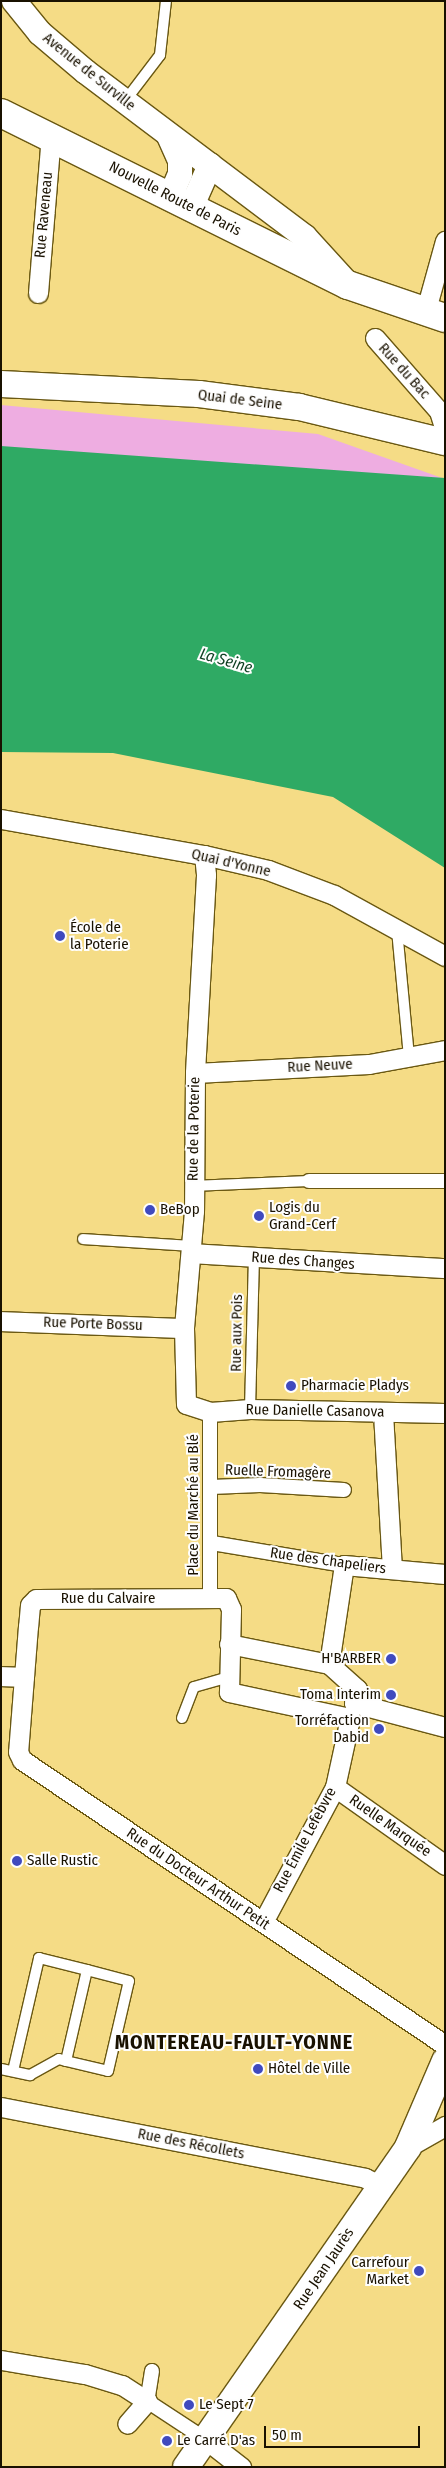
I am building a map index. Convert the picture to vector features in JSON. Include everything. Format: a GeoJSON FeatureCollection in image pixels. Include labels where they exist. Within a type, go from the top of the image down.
{"type":"FeatureCollection","features":[{"type":"Feature","properties":{"kind":"main road","name":"Nouvelle Route de Paris"},"geometry":{"type":"LineString","coordinates":[[1,113],[51,136],[180,203],[348,285],[435,315]]}},
{"type":"Feature","properties":{"kind":"main road","name":"Quai de Seine"},"geometry":{"type":"LineString","coordinates":[[1,384],[199,394],[299,407],[445,442]]}},
{"type":"Feature","properties":{"kind":"main road","name":"Rue Jean Jaurès"},"geometry":{"type":"LineString","coordinates":[[186,2467],[331,2260],[380,2184],[408,2147],[445,2061]]}},
{"type":"Feature","properties":{"kind":"street","name":"Avenue de Surville"},"geometry":{"type":"LineString","coordinates":[[14,1],[40,33],[169,136],[305,237],[348,285]]}},
{"type":"Feature","properties":{"kind":"street","name":"Rue Raveneau"},"geometry":{"type":"LineString","coordinates":[[38,293],[51,136]]}},
{"type":"Feature","properties":{"kind":"street","name":"Avenue de Surville"},"geometry":{"type":"LineString","coordinates":[[169,136],[180,161],[180,203]]}},
{"type":"Feature","properties":{"kind":"street"},"geometry":{"type":"LineString","coordinates":[[180,203],[210,165]]}},
{"type":"Feature","properties":{"kind":"street"},"geometry":{"type":"LineString","coordinates":[[435,315],[445,241]]}},
{"type":"Feature","properties":{"kind":"street","name":"Rue du Bac"},"geometry":{"type":"LineString","coordinates":[[375,338],[440,411],[445,431]]}},
{"type":"Feature","properties":{"kind":"street","name":"Quai d'Yonne"},"geometry":{"type":"LineString","coordinates":[[1,819],[204,855],[268,870],[334,895],[445,956]]}},
{"type":"Feature","properties":{"kind":"street","name":"Rue de la Poterie"},"geometry":{"type":"LineString","coordinates":[[186,1404],[184,1328],[191,1250],[194,1073],[206,875],[204,855]]}},
{"type":"Feature","properties":{"kind":"street","name":"Rue Neuve"},"geometry":{"type":"LineString","coordinates":[[194,1073],[370,1064],[445,1050]]}},
{"type":"Feature","properties":{"kind":"street"},"geometry":{"type":"LineString","coordinates":[[309,1181],[445,1181]]}},
{"type":"Feature","properties":{"kind":"street","name":"Rue des Changes"},"geometry":{"type":"LineString","coordinates":[[191,1250],[254,1258],[416,1268],[445,1268]]}},
{"type":"Feature","properties":{"kind":"street","name":"Rue Porte Bossu"},"geometry":{"type":"LineString","coordinates":[[1,1321],[184,1328]]}},
{"type":"Feature","properties":{"kind":"street","name":"Rue Danielle Casanova"},"geometry":{"type":"LineString","coordinates":[[186,1404],[210,1412],[250,1409],[445,1413]]}},
{"type":"Feature","properties":{"kind":"street","name":"Place du Marché au Blé"},"geometry":{"type":"LineString","coordinates":[[210,1412],[212,1543],[218,1598]]}},
{"type":"Feature","properties":{"kind":"street"},"geometry":{"type":"LineString","coordinates":[[383,1413],[392,1570]]}},
{"type":"Feature","properties":{"kind":"street","name":"Ruelle Fromagère"},"geometry":{"type":"LineString","coordinates":[[211,1486],[260,1485],[344,1490]]}},
{"type":"Feature","properties":{"kind":"street","name":"Rue des Chapeliers"},"geometry":{"type":"LineString","coordinates":[[212,1543],[344,1565],[445,1574]]}},
{"type":"Feature","properties":{"kind":"street"},"geometry":{"type":"LineString","coordinates":[[329,1664],[344,1565]]}},
{"type":"Feature","properties":{"kind":"street"},"geometry":{"type":"LineString","coordinates":[[218,1598],[231,1609],[228,1692],[352,1711],[445,1728]]}},
{"type":"Feature","properties":{"kind":"street","name":"Rue du Calvaire"},"geometry":{"type":"LineString","coordinates":[[24,1677],[30,1605],[36,1599],[218,1598]]}},
{"type":"Feature","properties":{"kind":"street"},"geometry":{"type":"LineString","coordinates":[[229,1644],[329,1664],[357,1689],[352,1711]]}},
{"type":"Feature","properties":{"kind":"street"},"geometry":{"type":"LineString","coordinates":[[1,1676],[24,1677]]}},
{"type":"Feature","properties":{"kind":"street","name":"Rue du Docteur Arthur Petit"},"geometry":{"type":"LineString","coordinates":[[24,1677],[18,1752],[22,1760],[445,2045]]}},
{"type":"Feature","properties":{"kind":"street","name":"Rue Émile Lefebvre"},"geometry":{"type":"LineString","coordinates":[[263,1922],[335,1787],[352,1711]]}},
{"type":"Feature","properties":{"kind":"street","name":"Ruelle Marquée"},"geometry":{"type":"LineString","coordinates":[[335,1787],[445,1864]]}},
{"type":"Feature","properties":{"kind":"street","name":"Rue des Récollets"},"geometry":{"type":"LineString","coordinates":[[1,2107],[365,2178],[380,2184]]}},
{"type":"Feature","properties":{"kind":"street"},"geometry":{"type":"LineString","coordinates":[[408,2147],[445,2126]]}},
{"type":"Feature","properties":{"kind":"street"},"geometry":{"type":"LineString","coordinates":[[1,2360],[85,2374],[122,2385],[205,2439],[241,2467]]}},
{"type":"Feature","properties":{"kind":"street"},"geometry":{"type":"LineString","coordinates":[[127,2424],[147,2401],[152,2371]]}},
{"type":"Feature","properties":{"kind":"lane"},"geometry":{"type":"LineString","coordinates":[[126,101],[160,56],[166,1]]}},
{"type":"Feature","properties":{"kind":"lane"},"geometry":{"type":"LineString","coordinates":[[397,930],[409,1057]]}},
{"type":"Feature","properties":{"kind":"lane"},"geometry":{"type":"LineString","coordinates":[[192,1186],[309,1181]]}},
{"type":"Feature","properties":{"kind":"lane"},"geometry":{"type":"LineString","coordinates":[[83,1239],[191,1250]]}},
{"type":"Feature","properties":{"kind":"lane","name":"Rue aux Pois"},"geometry":{"type":"LineString","coordinates":[[250,1409],[254,1258]]}},
{"type":"Feature","properties":{"kind":"lane"},"geometry":{"type":"LineString","coordinates":[[182,1718],[194,1687],[228,1677]]}},
{"type":"Feature","properties":{"kind":"lane"},"geometry":{"type":"LineString","coordinates":[[1,2069],[13,2072],[30,2075],[59,2059],[108,2071],[129,1980],[39,1958],[13,2072]]}},
{"type":"Feature","properties":{"kind":"lane"},"geometry":{"type":"LineString","coordinates":[[66,2061],[87,1970]]}},
{"type":"Feature","properties":{"kind":"shaded area"},"geometry":{"type":"Polygon","coordinates":[[[1,405],[318,434],[445,479],[1,453],[1,405]]]}},
{"type":"Feature","properties":{"kind":"water","name":"La Seine"},"geometry":{"type":"Polygon","coordinates":[[[1,446],[445,478],[445,868],[333,797],[113,753],[1,752],[1,446]]]}},
{"type":"Feature","properties":{"kind":"place","name":"École de la Poterie"},"geometry":{"type":"Point","coordinates":[60,936]}},
{"type":"Feature","properties":{"kind":"place","name":"BeBop"},"geometry":{"type":"Point","coordinates":[150,1210]}},
{"type":"Feature","properties":{"kind":"place","name":"Logis du Grand-Cerf"},"geometry":{"type":"Point","coordinates":[259,1216]}},
{"type":"Feature","properties":{"kind":"place","name":"Pharmacie Pladys"},"geometry":{"type":"Point","coordinates":[291,1386]}},
{"type":"Feature","properties":{"kind":"place","name":"H'BARBER"},"geometry":{"type":"Point","coordinates":[391,1659]}},
{"type":"Feature","properties":{"kind":"place","name":"Toma Interim"},"geometry":{"type":"Point","coordinates":[391,1695]}},
{"type":"Feature","properties":{"kind":"place","name":"Torréfaction Dabid"},"geometry":{"type":"Point","coordinates":[379,1729]}},
{"type":"Feature","properties":{"kind":"place","name":"Salle Rustic"},"geometry":{"type":"Point","coordinates":[17,1861]}},
{"type":"Feature","properties":{"kind":"place","name":"Hôtel de Ville"},"geometry":{"type":"Point","coordinates":[258,2069]}},
{"type":"Feature","properties":{"kind":"place","name":"Carrefour Market"},"geometry":{"type":"Point","coordinates":[419,2271]}},
{"type":"Feature","properties":{"kind":"place","name":"Le Sept 7"},"geometry":{"type":"Point","coordinates":[189,2405]}},
{"type":"Feature","properties":{"kind":"place","name":"Le Carré D'as"},"geometry":{"type":"Point","coordinates":[167,2441]}},
{"type":"Feature","properties":{"kind":"district","name":"MONTEREAU-FAULT-YONNE"},"geometry":{"type":"Point","coordinates":[234,2042]}}]}
